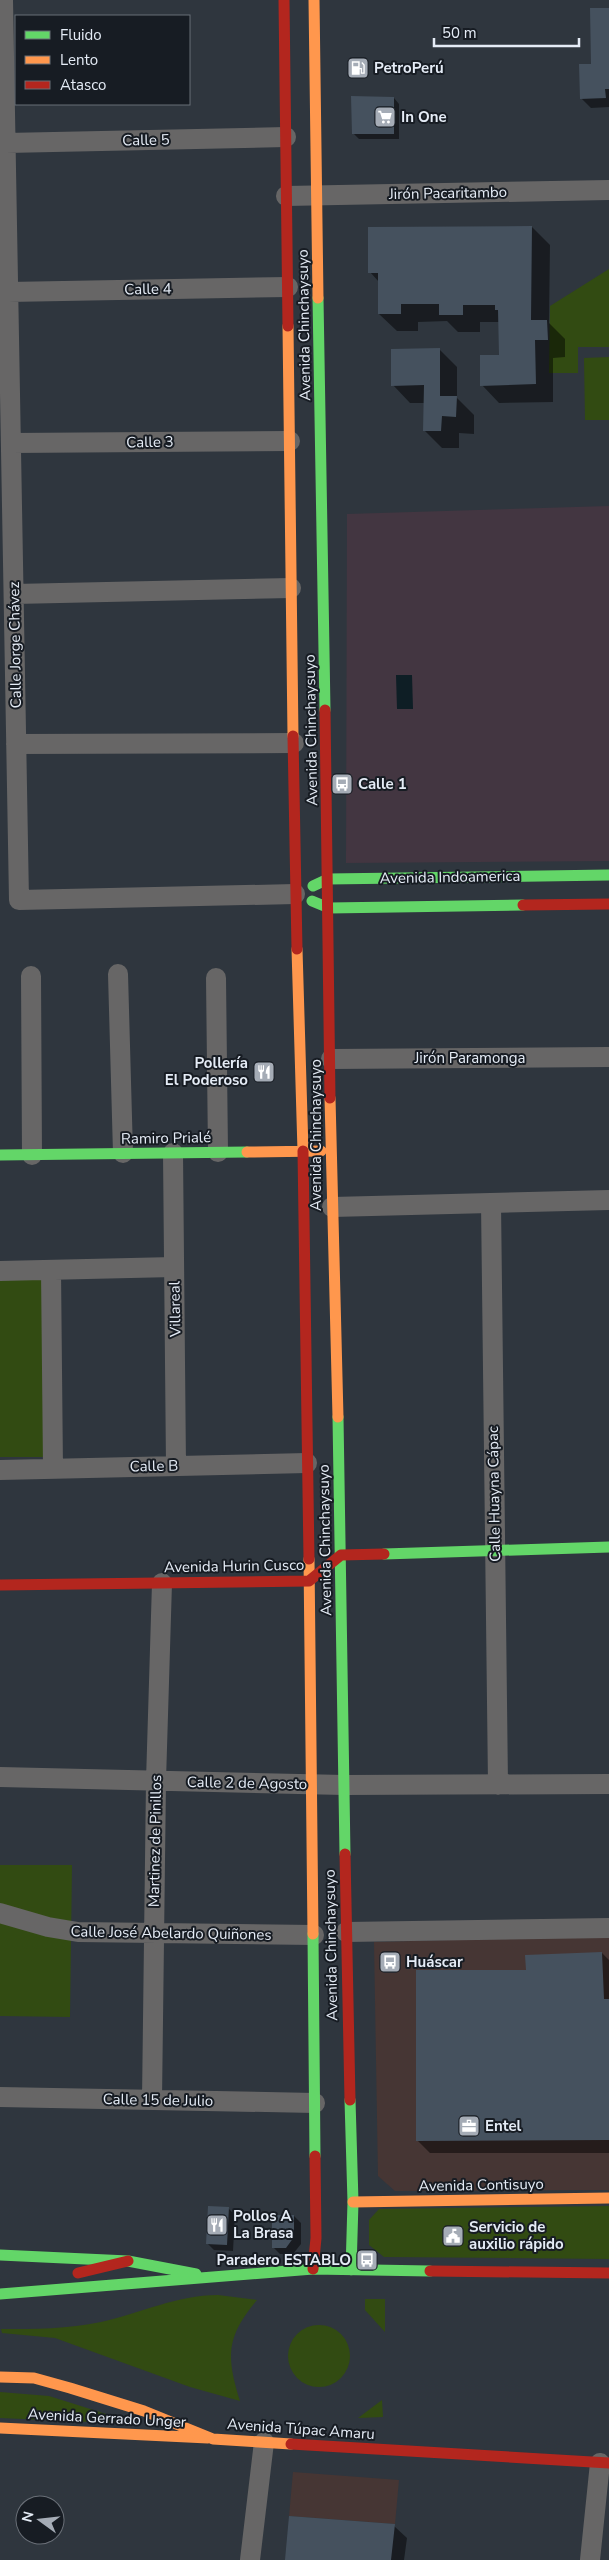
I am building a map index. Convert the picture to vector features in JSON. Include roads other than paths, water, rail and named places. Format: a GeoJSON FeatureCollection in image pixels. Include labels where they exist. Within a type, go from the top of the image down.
{"type":"FeatureCollection","features":[{"type":"Feature","properties":{"kind":"main road","name":"Avenida Chinchaysuyo"},"geometry":{"type":"LineString","coordinates":[[284,0],[295,894],[303,1151],[314,1935],[316,2238],[313,2268]]}},
{"type":"Feature","properties":{"kind":"main road","name":"Avenida Chinchaysuyo"},"geometry":{"type":"LineString","coordinates":[[314,0],[332,1207],[341,1555],[346,1932],[353,2202],[351,2270]]}},
{"type":"Feature","properties":{"kind":"main road","name":"Avenida Indoamerica"},"geometry":{"type":"LineString","coordinates":[[295,894],[328,878],[609,875]]}},
{"type":"Feature","properties":{"kind":"main road","name":"Avenida Indoamerica"},"geometry":{"type":"LineString","coordinates":[[295,894],[329,908],[609,904]]}},
{"type":"Feature","properties":{"kind":"main road","name":"Ramiro Prialé"},"geometry":{"type":"LineString","coordinates":[[0,1155],[332,1151]]}},
{"type":"Feature","properties":{"kind":"main road"},"geometry":{"type":"LineString","coordinates":[[341,1555],[609,1547]]}},
{"type":"Feature","properties":{"kind":"main road","name":"Avenida Hurin Cusco"},"geometry":{"type":"LineString","coordinates":[[0,1585],[309,1581],[341,1555]]}},
{"type":"Feature","properties":{"kind":"main road"},"geometry":{"type":"LineString","coordinates":[[315,2061],[326,2069]]}},
{"type":"Feature","properties":{"kind":"main road"},"geometry":{"type":"LineString","coordinates":[[336,2117],[350,2118]]}},
{"type":"Feature","properties":{"kind":"main road","name":"Avenida Contisuyo"},"geometry":{"type":"LineString","coordinates":[[353,2202],[609,2198]]}},
{"type":"Feature","properties":{"kind":"main road"},"geometry":{"type":"LineString","coordinates":[[0,2255],[128,2261],[205,2276]]}},
{"type":"Feature","properties":{"kind":"main road"},"geometry":{"type":"LineString","coordinates":[[20,2294],[59,2278],[128,2261]]}},
{"type":"Feature","properties":{"kind":"main road"},"geometry":{"type":"LineString","coordinates":[[0,2294],[20,2294],[205,2276],[313,2268],[609,2273]]}},
{"type":"Feature","properties":{"kind":"main road","name":"Avenida Túpac Amaru"},"geometry":{"type":"LineString","coordinates":[[0,2377],[34,2378],[70,2388],[144,2411],[213,2439],[604,2463]]}},
{"type":"Feature","properties":{"kind":"main road","name":"Avenida Gerrado Unger"},"geometry":{"type":"LineString","coordinates":[[0,2428],[213,2439]]}},
{"type":"Feature","properties":{"kind":"street","name":"Calle Jorge Chávez"},"geometry":{"type":"LineString","coordinates":[[3,0],[19,900]]}},
{"type":"Feature","properties":{"kind":"street","name":"Calle 5"},"geometry":{"type":"LineString","coordinates":[[6,143],[286,137]]}},
{"type":"Feature","properties":{"kind":"street","name":"Jirón Pacaritambo"},"geometry":{"type":"LineString","coordinates":[[286,196],[609,190]]}},
{"type":"Feature","properties":{"kind":"street","name":"Calle 4"},"geometry":{"type":"LineString","coordinates":[[8,292],[288,287]]}},
{"type":"Feature","properties":{"kind":"street","name":"Calle 3"},"geometry":{"type":"LineString","coordinates":[[11,443],[290,441]]}},
{"type":"Feature","properties":{"kind":"street"},"geometry":{"type":"LineString","coordinates":[[14,594],[292,588]]}},
{"type":"Feature","properties":{"kind":"street"},"geometry":{"type":"LineString","coordinates":[[16,744],[294,744]]}},
{"type":"Feature","properties":{"kind":"street","name":"Avenida Indoamerica"},"geometry":{"type":"LineString","coordinates":[[19,900],[295,894]]}},
{"type":"Feature","properties":{"kind":"street"},"geometry":{"type":"LineString","coordinates":[[118,974],[123,1153]]}},
{"type":"Feature","properties":{"kind":"street"},"geometry":{"type":"LineString","coordinates":[[31,976],[32,1155]]}},
{"type":"Feature","properties":{"kind":"street"},"geometry":{"type":"LineString","coordinates":[[216,978],[218,1152]]}},
{"type":"Feature","properties":{"kind":"street","name":"Jirón Paramonga"},"geometry":{"type":"LineString","coordinates":[[331,1059],[609,1057]]}},
{"type":"Feature","properties":{"kind":"street","name":"Villareal"},"geometry":{"type":"LineString","coordinates":[[173,1153],[176,1466]]}},
{"type":"Feature","properties":{"kind":"street"},"geometry":{"type":"LineString","coordinates":[[332,1207],[609,1200]]}},
{"type":"Feature","properties":{"kind":"street","name":"Calle Huayna Cápac"},"geometry":{"type":"LineString","coordinates":[[491,1203],[498,1785]]}},
{"type":"Feature","properties":{"kind":"street"},"geometry":{"type":"LineString","coordinates":[[0,1271],[174,1267]]}},
{"type":"Feature","properties":{"kind":"street"},"geometry":{"type":"LineString","coordinates":[[51,1270],[53,1468]]}},
{"type":"Feature","properties":{"kind":"street","name":"Calle B"},"geometry":{"type":"LineString","coordinates":[[0,1470],[307,1463]]}},
{"type":"Feature","properties":{"kind":"street","name":"Martinez de Pinillos"},"geometry":{"type":"LineString","coordinates":[[152,2100],[156,1781],[162,1583]]}},
{"type":"Feature","properties":{"kind":"street","name":"Calle 2 de Agosto"},"geometry":{"type":"LineString","coordinates":[[0,1777],[344,1785],[609,1784]]}},
{"type":"Feature","properties":{"kind":"street","name":"Calle José Abelardo Quiñones"},"geometry":{"type":"LineString","coordinates":[[0,1913],[64,1931],[314,1935]]}},
{"type":"Feature","properties":{"kind":"street"},"geometry":{"type":"LineString","coordinates":[[346,1932],[609,1928]]}},
{"type":"Feature","properties":{"kind":"street","name":"Calle 15 de Julio"},"geometry":{"type":"LineString","coordinates":[[0,2097],[315,2102]]}},
{"type":"Feature","properties":{"kind":"street"},"geometry":{"type":"LineString","coordinates":[[250,2560],[264,2442]]}},
{"type":"Feature","properties":{"kind":"street"},"geometry":{"type":"LineString","coordinates":[[590,2560],[604,2463]]}},
{"type":"Feature","properties":{"kind":"water"},"geometry":{"type":"Polygon","coordinates":[[[396,675],[412,675],[413,709],[397,709],[396,675]]]}},
{"type":"Feature","properties":{"kind":"place","name":"PetroPerú"},"geometry":{"type":"Point","coordinates":[358,68]}},
{"type":"Feature","properties":{"kind":"place","name":"In One"},"geometry":{"type":"Point","coordinates":[385,117]}},
{"type":"Feature","properties":{"kind":"place","name":"Calle 1"},"geometry":{"type":"Point","coordinates":[342,784]}},
{"type":"Feature","properties":{"kind":"place","name":"Pollería El Poderoso"},"geometry":{"type":"Point","coordinates":[264,1072]}},
{"type":"Feature","properties":{"kind":"place","name":"Huáscar"},"geometry":{"type":"Point","coordinates":[390,1962]}},
{"type":"Feature","properties":{"kind":"place","name":"Entel"},"geometry":{"type":"Point","coordinates":[469,2126]}},
{"type":"Feature","properties":{"kind":"place","name":"Pollos A La Brasa"},"geometry":{"type":"Point","coordinates":[217,2225]}},
{"type":"Feature","properties":{"kind":"place","name":"Servicio de auxilio rápido"},"geometry":{"type":"Point","coordinates":[453,2236]}},
{"type":"Feature","properties":{"kind":"place","name":"Paradero ESTABLO"},"geometry":{"type":"Point","coordinates":[367,2260]}}]}
